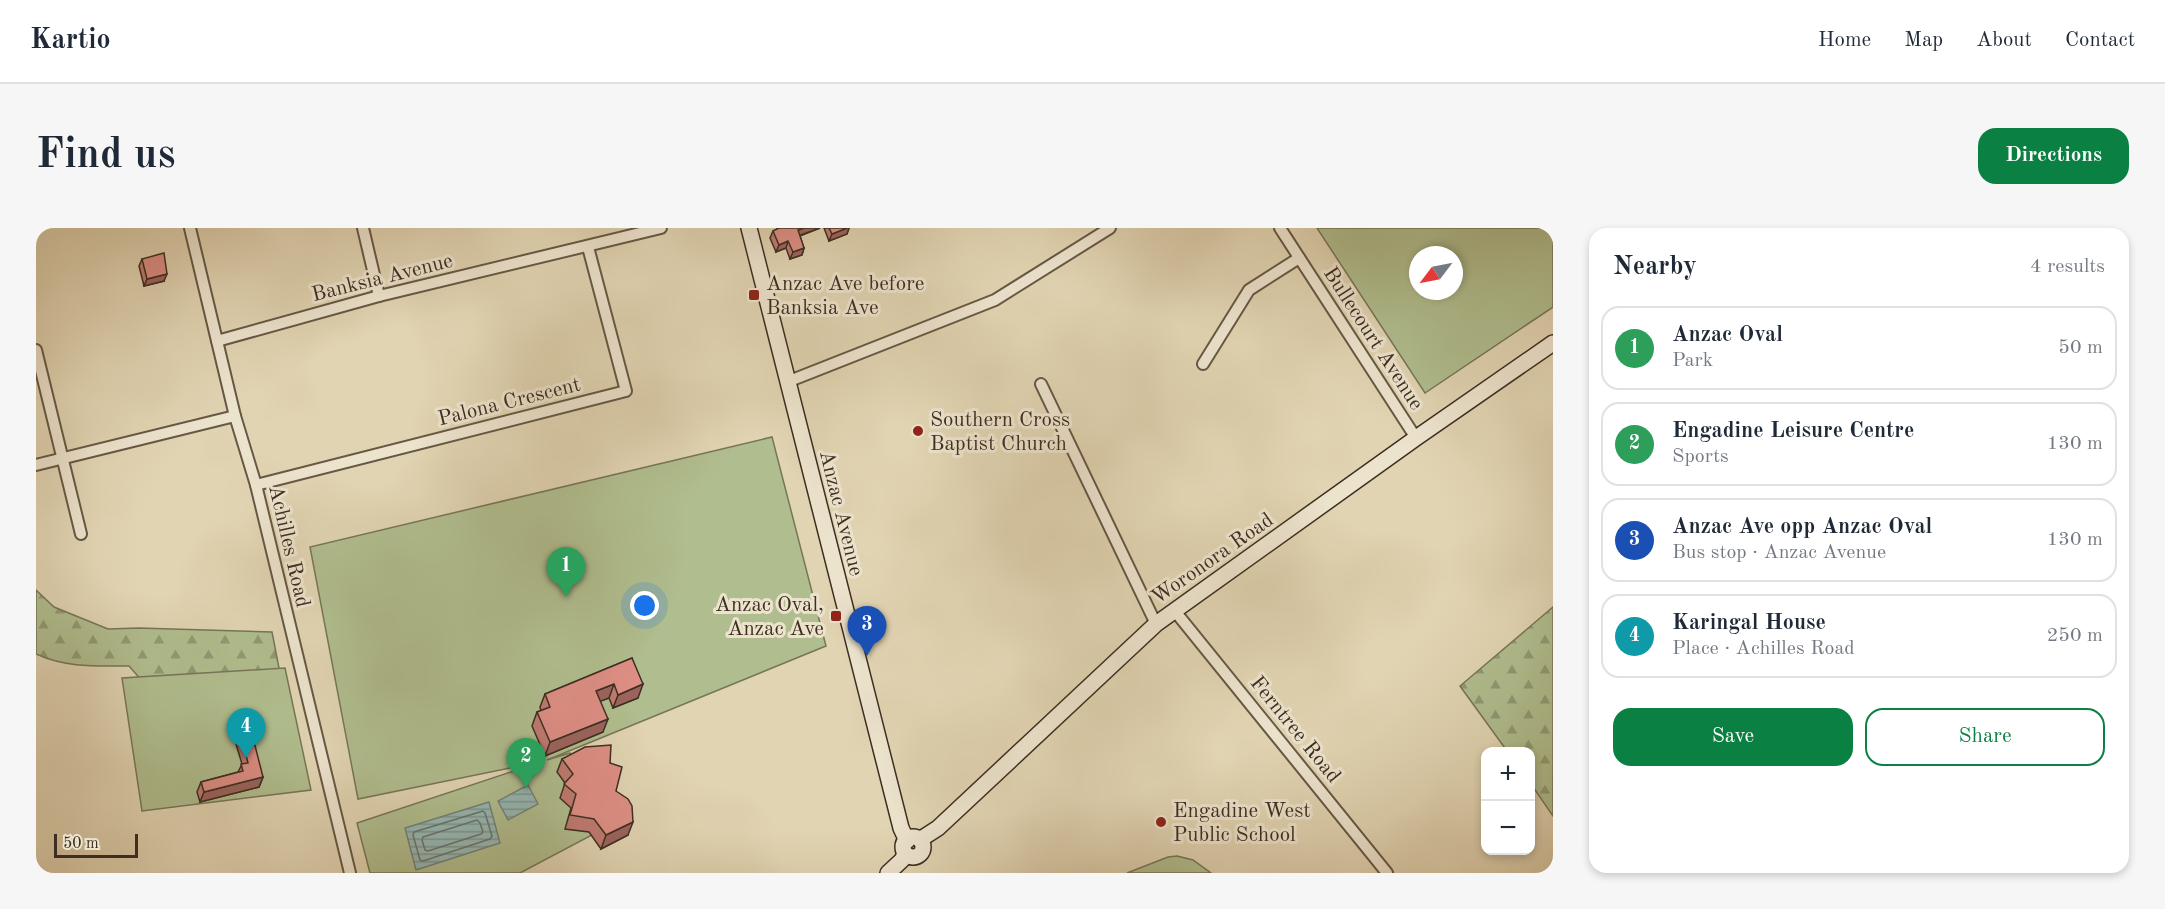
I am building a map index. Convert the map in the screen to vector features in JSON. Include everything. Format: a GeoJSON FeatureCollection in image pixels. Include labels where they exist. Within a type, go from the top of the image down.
{"type":"FeatureCollection","features":[{"type":"Feature","properties":{"kind":"street","name":"Achilles Road"},"geometry":{"type":"LineString","coordinates":[[190,228],[235,416],[256,485],[350,873]]}},
{"type":"Feature","properties":{"kind":"street"},"geometry":{"type":"LineString","coordinates":[[363,228],[379,296]]}},
{"type":"Feature","properties":{"kind":"street","name":"Banksia Avenue"},"geometry":{"type":"LineString","coordinates":[[217,341],[379,296],[661,228]]}},
{"type":"Feature","properties":{"kind":"street","name":"Anzac Avenue"},"geometry":{"type":"LineString","coordinates":[[749,228],[874,726],[901,828],[911,845]]}},
{"type":"Feature","properties":{"kind":"street"},"geometry":{"type":"LineString","coordinates":[[787,381],[995,300],[1110,228]]}},
{"type":"Feature","properties":{"kind":"street","name":"Bullecourt Avenue"},"geometry":{"type":"LineString","coordinates":[[1280,228],[1416,438]]}},
{"type":"Feature","properties":{"kind":"street","name":"Palona Crescent"},"geometry":{"type":"LineString","coordinates":[[256,485],[626,392],[588,247]]}},
{"type":"Feature","properties":{"kind":"street"},"geometry":{"type":"LineString","coordinates":[[1203,364],[1249,290],[1299,258]]}},
{"type":"Feature","properties":{"kind":"street","name":"Woronora Road"},"geometry":{"type":"LineString","coordinates":[[888,873],[902,860],[911,845],[938,828],[1156,624],[1553,343]]}},
{"type":"Feature","properties":{"kind":"street"},"geometry":{"type":"LineString","coordinates":[[36,350],[81,534]]}},
{"type":"Feature","properties":{"kind":"street"},"geometry":{"type":"LineString","coordinates":[[1041,384],[1156,624]]}},
{"type":"Feature","properties":{"kind":"street"},"geometry":{"type":"LineString","coordinates":[[36,465],[235,416]]}},
{"type":"Feature","properties":{"kind":"street","name":"Ferntree Road"},"geometry":{"type":"LineString","coordinates":[[1174,610],[1387,873]]}},
{"type":"Feature","properties":{"kind":"green space"},"geometry":{"type":"Polygon","coordinates":[[[1317,228],[1553,228],[1553,307],[1425,393],[1317,228]]]}},
{"type":"Feature","properties":{"kind":"green space"},"geometry":{"type":"Polygon","coordinates":[[[772,437],[826,646],[547,760],[570,753],[609,826],[520,873],[370,873],[357,823],[544,761],[358,799],[310,547],[772,437]]]}},
{"type":"Feature","properties":{"kind":"green space"},"geometry":{"type":"Polygon","coordinates":[[[36,590],[54,607],[108,629],[272,632],[280,673],[143,682],[129,666],[81,665],[47,659],[36,654],[36,590]]]}},
{"type":"Feature","properties":{"kind":"green space"},"geometry":{"type":"Polygon","coordinates":[[[1553,607],[1553,816],[1535,790],[1535,747],[1504,747],[1460,686],[1553,607]]]}},
{"type":"Feature","properties":{"kind":"green space"},"geometry":{"type":"Polygon","coordinates":[[[285,668],[311,790],[142,811],[122,678],[285,668]]]}},
{"type":"Feature","properties":{"kind":"green space"},"geometry":{"type":"Polygon","coordinates":[[[1177,856],[1193,860],[1211,873],[1127,873],[1168,857],[1177,856]]]}},
{"type":"Feature","properties":{"kind":"water"},"geometry":{"type":"Polygon","coordinates":[[[528,785],[538,804],[508,820],[498,801],[528,785]]]}},
{"type":"Feature","properties":{"kind":"water"},"geometry":{"type":"Polygon","coordinates":[[[489,802],[500,843],[416,870],[405,828],[489,802]]]}},
{"type":"Feature","properties":{"kind":"building"},"geometry":{"type":"Polygon","coordinates":[[[779,228],[804,228],[798,230],[804,248],[793,252],[788,241],[779,245],[773,231],[779,228]]]}},
{"type":"Feature","properties":{"kind":"building"},"geometry":{"type":"Polygon","coordinates":[[[829,228],[847,228],[832,234],[829,228]]]}},
{"type":"Feature","properties":{"kind":"building"},"geometry":{"type":"Polygon","coordinates":[[[164,253],[167,274],[147,279],[142,259],[164,253]]]}},
{"type":"Feature","properties":{"kind":"building"},"geometry":{"type":"Polygon","coordinates":[[[632,658],[643,684],[618,695],[614,684],[596,691],[608,719],[550,742],[537,712],[550,707],[545,694],[632,658]]]}},
{"type":"Feature","properties":{"kind":"building"},"geometry":{"type":"Polygon","coordinates":[[[251,730],[263,777],[204,792],[201,782],[243,771],[241,764],[248,763],[240,733],[251,730]]]}},
{"type":"Feature","properties":{"kind":"building"},"geometry":{"type":"Polygon","coordinates":[[[611,745],[610,763],[622,767],[616,791],[628,799],[632,806],[633,822],[606,835],[594,819],[570,815],[576,794],[564,784],[573,774],[562,759],[585,747],[611,745]]]}},
{"type":"Feature","properties":{"kind":"place","name":"Anzac Ave before Banksia Ave"},"geometry":{"type":"Point","coordinates":[754,295]}},
{"type":"Feature","properties":{"kind":"place","name":"Southern Cross Baptist Church"},"geometry":{"type":"Point","coordinates":[918,431]}},
{"type":"Feature","properties":{"kind":"place","name":"Anzac Oval"},"geometry":{"type":"Point","coordinates":[566,597]}},
{"type":"Feature","properties":{"kind":"place","name":"Anzac Oval, Anzac Ave"},"geometry":{"type":"Point","coordinates":[836,616]}},
{"type":"Feature","properties":{"kind":"place","name":"Anzac Ave opp Anzac Oval"},"geometry":{"type":"Point","coordinates":[867,656]}},
{"type":"Feature","properties":{"kind":"place","name":"Karingal House"},"geometry":{"type":"Point","coordinates":[246,758]}},
{"type":"Feature","properties":{"kind":"place","name":"Engadine Leisure Centre"},"geometry":{"type":"Point","coordinates":[526,788]}},
{"type":"Feature","properties":{"kind":"place","name":"Engadine West Public School"},"geometry":{"type":"Point","coordinates":[1161,822]}}]}
